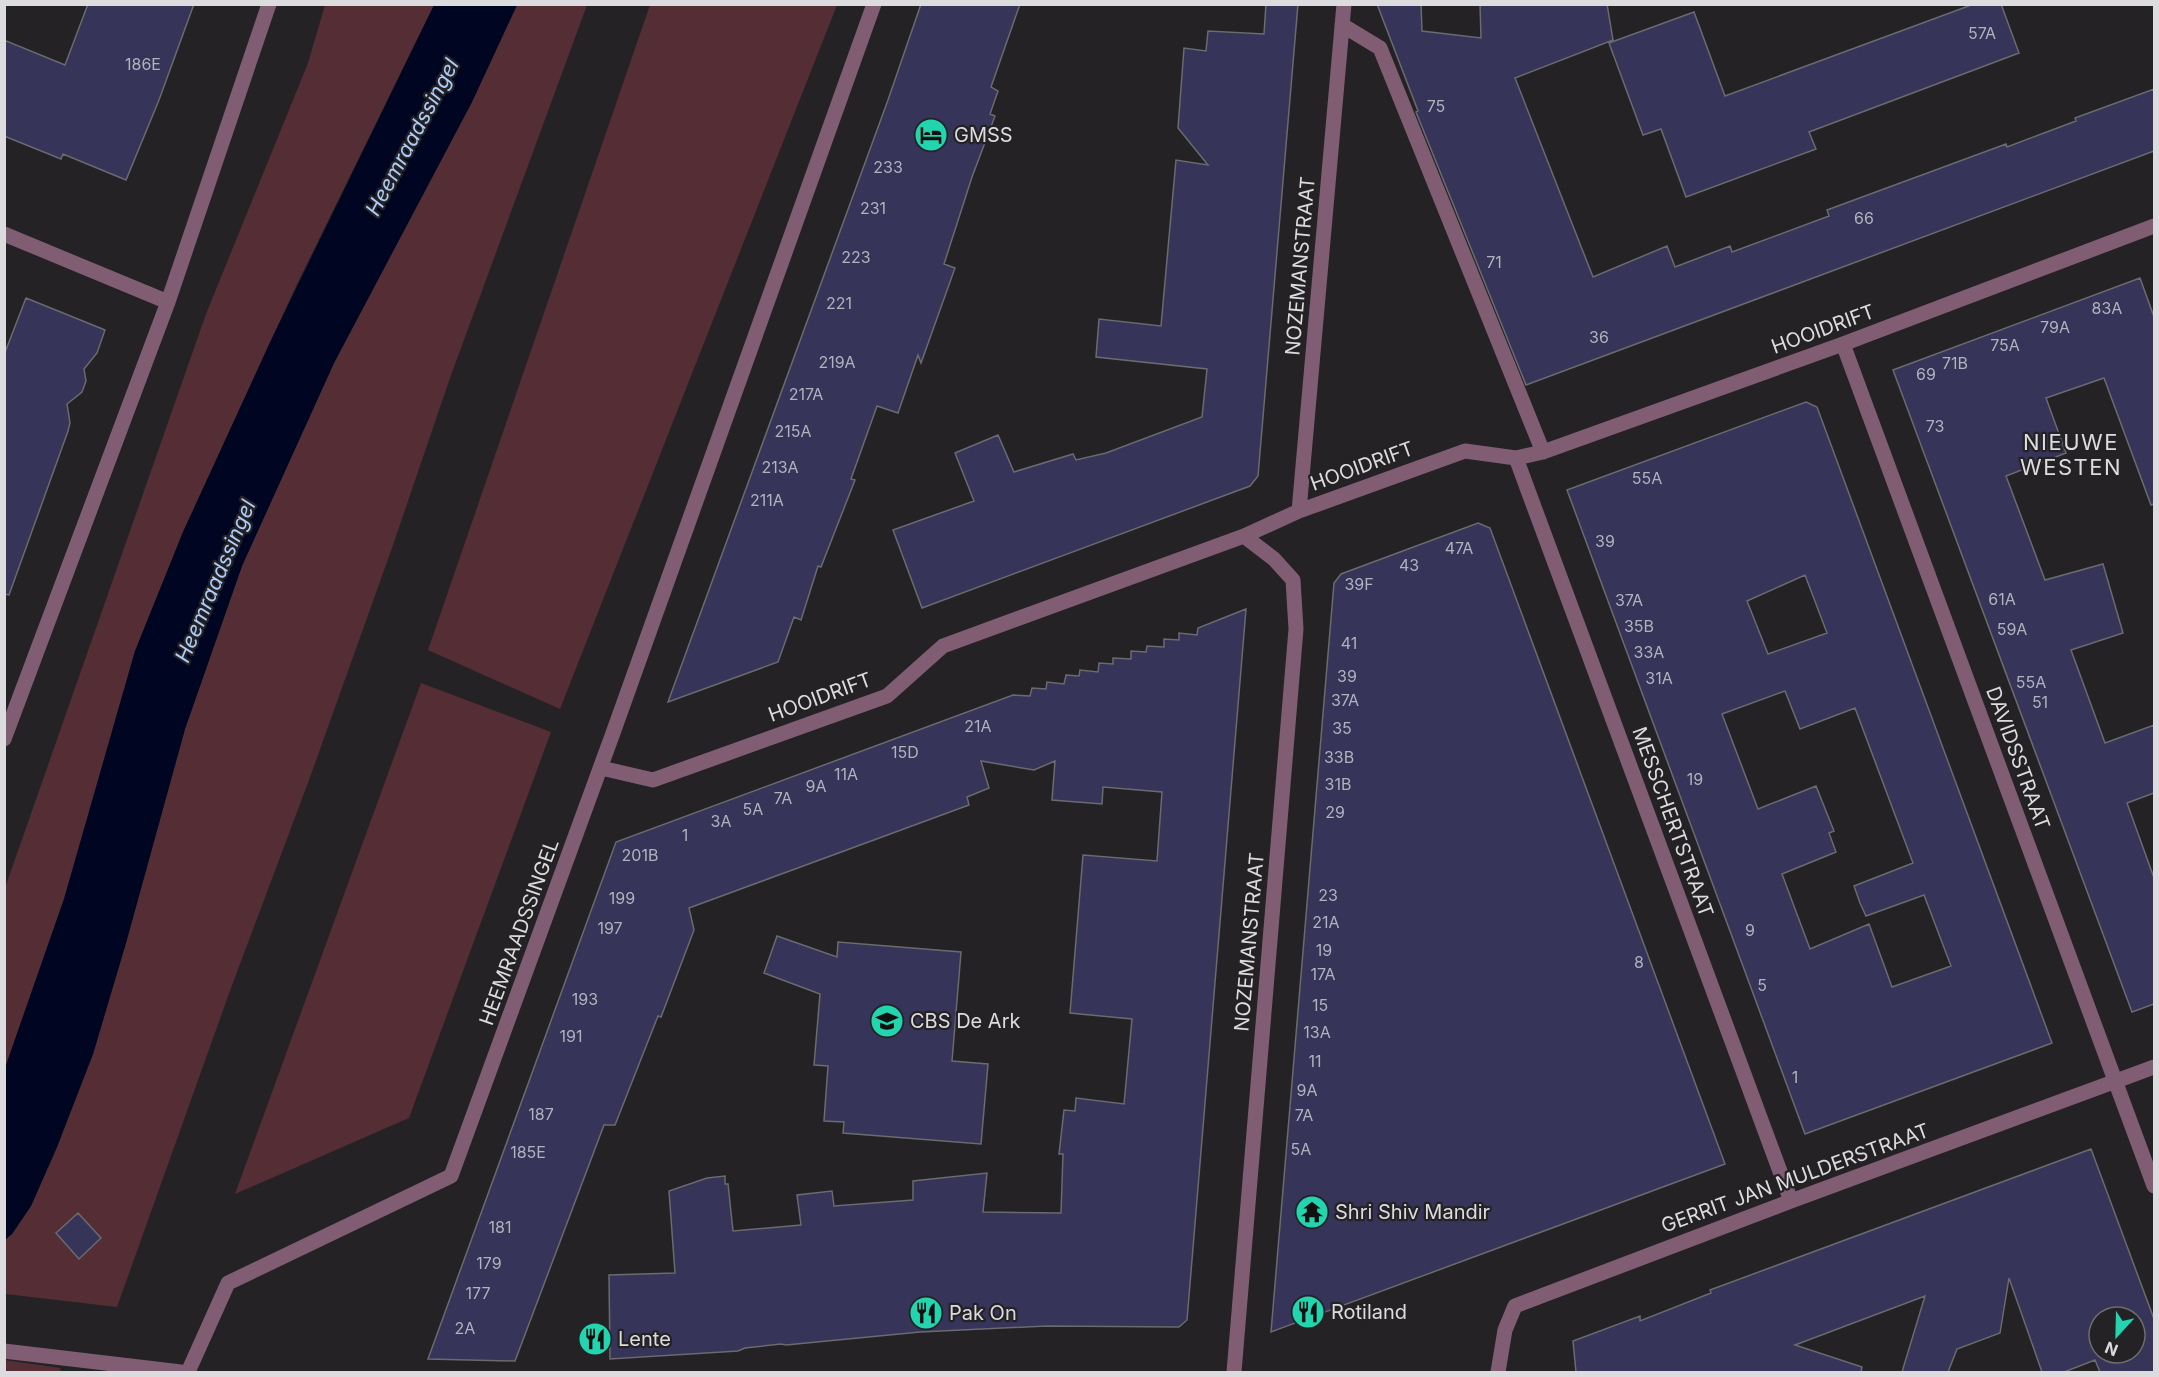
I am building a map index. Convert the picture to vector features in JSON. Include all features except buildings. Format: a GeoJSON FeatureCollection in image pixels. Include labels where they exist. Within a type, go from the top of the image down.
{"type":"FeatureCollection","features":[{"type":"Feature","properties":{"kind":"street"},"geometry":{"type":"LineString","coordinates":[[4,739],[168,302],[269,4]]}},
{"type":"Feature","properties":{"kind":"street","name":"HEEMRAADSSINGEL"},"geometry":{"type":"LineString","coordinates":[[188,1372],[228,1283],[451,1176],[601,768],[874,4]]}},
{"type":"Feature","properties":{"kind":"street","name":"NOZEMANSTRAAT"},"geometry":{"type":"LineString","coordinates":[[1299,512],[1344,4]]}},
{"type":"Feature","properties":{"kind":"street"},"geometry":{"type":"LineString","coordinates":[[1342,25],[1380,48],[1543,452]]}},
{"type":"Feature","properties":{"kind":"street","name":"HOOIDRIFT"},"geometry":{"type":"LineString","coordinates":[[601,768],[653,780],[887,696],[943,646],[1244,536],[1299,512],[1465,451],[1516,458],[1543,452],[1843,344],[2154,226]]}},
{"type":"Feature","properties":{"kind":"street"},"geometry":{"type":"LineString","coordinates":[[4,234],[168,302]]}},
{"type":"Feature","properties":{"kind":"street","name":"DAVIDSSTRAAT"},"geometry":{"type":"LineString","coordinates":[[1843,344],[2154,1186]]}},
{"type":"Feature","properties":{"kind":"street","name":"MESSCHERTSTRAAT"},"geometry":{"type":"LineString","coordinates":[[1516,458],[1791,1201]]}},
{"type":"Feature","properties":{"kind":"street","name":"NOZEMANSTRAAT"},"geometry":{"type":"LineString","coordinates":[[1234,1372],[1296,630],[1293,580],[1274,559],[1244,536]]}},
{"type":"Feature","properties":{"kind":"street","name":"GERRIT JAN MULDERSTRAAT"},"geometry":{"type":"LineString","coordinates":[[1498,1372],[1505,1330],[1515,1306],[2154,1067]]}},
{"type":"Feature","properties":{"kind":"street"},"geometry":{"type":"LineString","coordinates":[[4,1351],[181,1372]]}},
{"type":"Feature","properties":{"kind":"shaded area"},"geometry":{"type":"Polygon","coordinates":[[[325,5],[434,5],[298,282],[183,532],[135,651],[64,899],[5,1068],[5,888],[206,314],[308,63],[325,5]]]}},
{"type":"Feature","properties":{"kind":"shaded area"},"geometry":{"type":"Polygon","coordinates":[[[517,5],[587,5],[450,378],[309,780],[231,988],[117,1307],[5,1294],[4,1240],[12,1234],[31,1206],[93,1054],[185,729],[242,566],[334,363],[472,102],[517,5]]]}},
{"type":"Feature","properties":{"kind":"shaded area"},"geometry":{"type":"Polygon","coordinates":[[[650,5],[837,5],[560,709],[428,650],[650,5]]]}},
{"type":"Feature","properties":{"kind":"shaded area"},"geometry":{"type":"Polygon","coordinates":[[[421,683],[551,732],[409,1118],[235,1194],[421,683]]]}},
{"type":"Feature","properties":{"kind":"shaded area"},"geometry":{"type":"Polygon","coordinates":[[[5,1360],[60,1368],[61,1372],[5,1372],[5,1360]]]}},
{"type":"Feature","properties":{"kind":"water","name":"Heemraadssingel"},"geometry":{"type":"Polygon","coordinates":[[[434,5],[517,5],[472,102],[334,363],[242,566],[185,729],[93,1054],[31,1206],[12,1234],[5,1240],[5,1068],[64,899],[135,651],[183,532],[272,338],[434,5]]]}},
{"type":"Feature","properties":{"kind":"place","name":"GMSS"},"geometry":{"type":"Point","coordinates":[931,135]}},
{"type":"Feature","properties":{"kind":"place","name":"CBS De Ark"},"geometry":{"type":"Point","coordinates":[887,1021]}},
{"type":"Feature","properties":{"kind":"place","name":"Shri Shiv Mandir"},"geometry":{"type":"Point","coordinates":[1312,1212]}},
{"type":"Feature","properties":{"kind":"place","name":"Rotiland"},"geometry":{"type":"Point","coordinates":[1308,1312]}},
{"type":"Feature","properties":{"kind":"place","name":"Pak On"},"geometry":{"type":"Point","coordinates":[926,1313]}},
{"type":"Feature","properties":{"kind":"place","name":"Lente"},"geometry":{"type":"Point","coordinates":[595,1339]}},
{"type":"Feature","properties":{"kind":"district","name":"NIEUWE WESTEN"},"geometry":{"type":"Point","coordinates":[2071,455]}}]}
